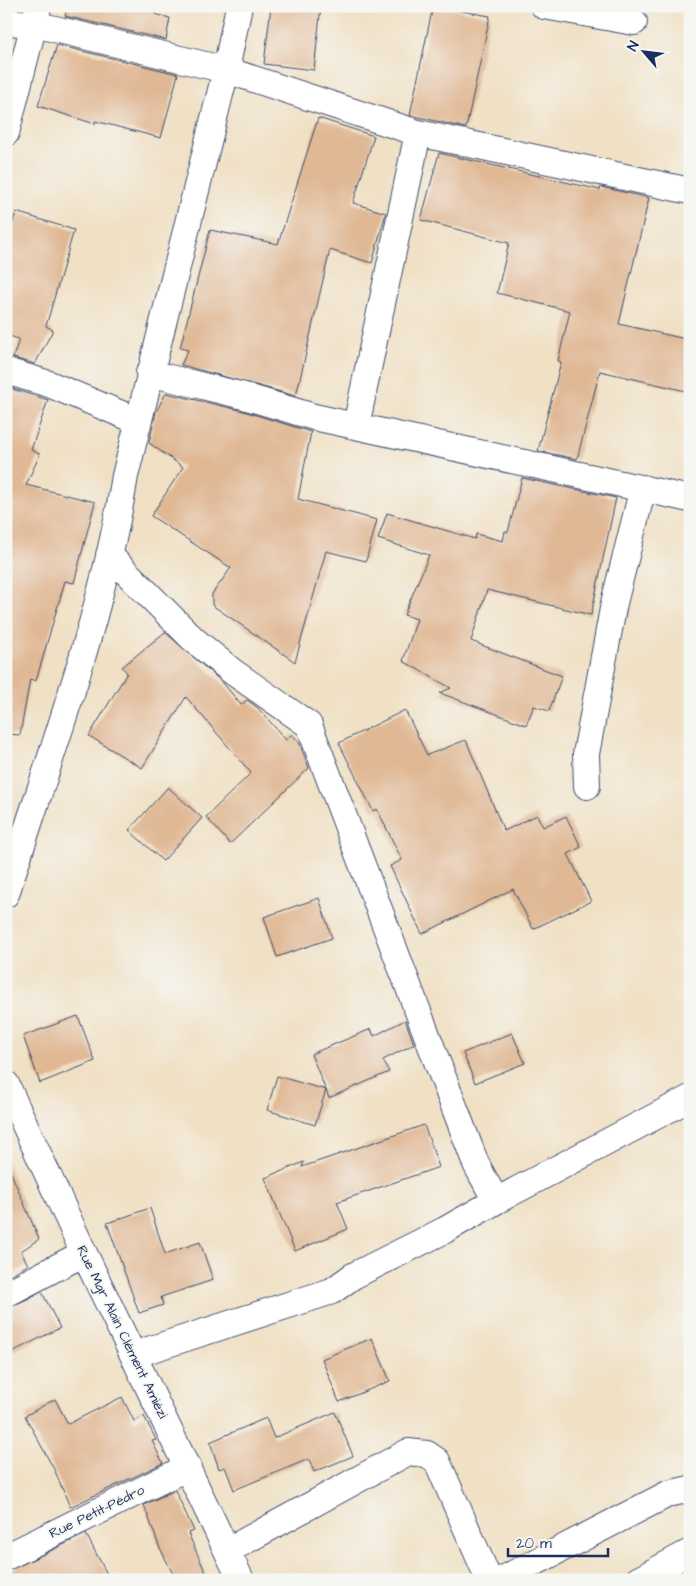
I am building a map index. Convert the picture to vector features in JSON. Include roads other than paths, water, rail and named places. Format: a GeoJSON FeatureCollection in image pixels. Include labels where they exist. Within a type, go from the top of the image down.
{"type":"FeatureCollection","features":[{"type":"Feature","properties":{"kind":"street"},"geometry":{"type":"LineString","coordinates":[[6,894],[76,674],[109,555],[149,373],[226,70],[239,6]]}},
{"type":"Feature","properties":{"kind":"street"},"geometry":{"type":"LineString","coordinates":[[544,6],[634,22]]}},
{"type":"Feature","properties":{"kind":"street"},"geometry":{"type":"LineString","coordinates":[[6,133],[36,15]]}},
{"type":"Feature","properties":{"kind":"street"},"geometry":{"type":"LineString","coordinates":[[6,22],[36,15],[226,70],[418,134],[690,191]]}},
{"type":"Feature","properties":{"kind":"street"},"geometry":{"type":"LineString","coordinates":[[356,426],[418,134]]}},
{"type":"Feature","properties":{"kind":"street"},"geometry":{"type":"LineString","coordinates":[[6,371],[49,384],[138,421]]}},
{"type":"Feature","properties":{"kind":"street"},"geometry":{"type":"LineString","coordinates":[[149,373],[356,426],[690,499]]}},
{"type":"Feature","properties":{"kind":"street"},"geometry":{"type":"LineString","coordinates":[[587,786],[586,754],[614,603],[643,488]]}},
{"type":"Feature","properties":{"kind":"street"},"geometry":{"type":"LineString","coordinates":[[109,555],[193,639],[233,672],[309,726],[476,1164],[496,1201]]}},
{"type":"Feature","properties":{"kind":"street","name":"Rue Mgr Alain Clément Amiézi"},"geometry":{"type":"LineString","coordinates":[[6,1084],[84,1253],[241,1580]]}},
{"type":"Feature","properties":{"kind":"street"},"geometry":{"type":"LineString","coordinates":[[133,1355],[332,1291],[353,1276],[445,1230],[690,1098]]}},
{"type":"Feature","properties":{"kind":"street"},"geometry":{"type":"LineString","coordinates":[[6,1294],[84,1253]]}},
{"type":"Feature","properties":{"kind":"street"},"geometry":{"type":"LineString","coordinates":[[227,1551],[408,1452],[427,1454],[437,1460],[489,1580]]}},
{"type":"Feature","properties":{"kind":"street","name":"Rue Petit-Pédro"},"geometry":{"type":"LineString","coordinates":[[6,1557],[188,1467]]}},
{"type":"Feature","properties":{"kind":"street"},"geometry":{"type":"LineString","coordinates":[[501,1580],[668,1494],[690,1489]]}},
{"type":"Feature","properties":{"kind":"street"},"geometry":{"type":"LineString","coordinates":[[638,1580],[690,1552]]}}]}
